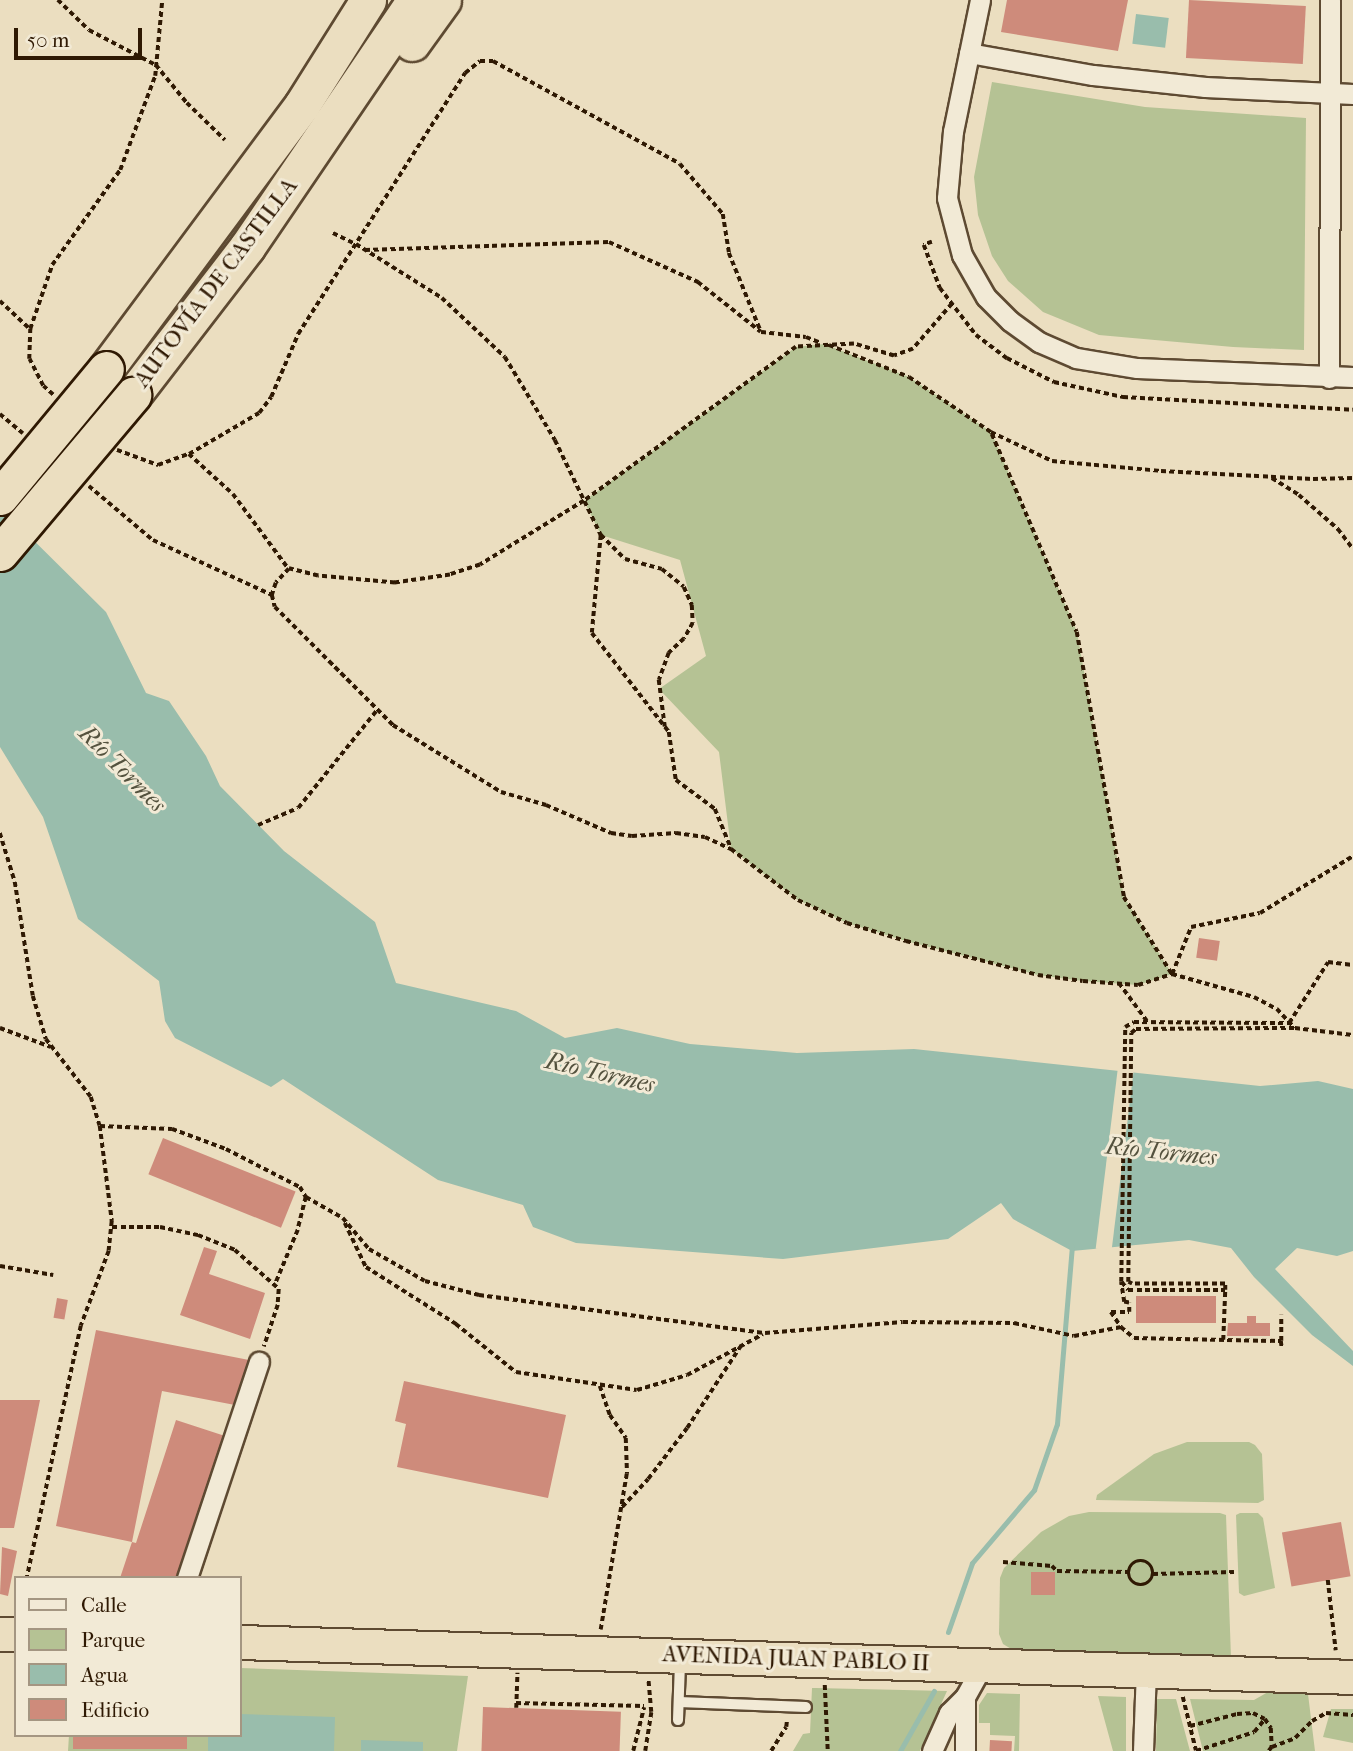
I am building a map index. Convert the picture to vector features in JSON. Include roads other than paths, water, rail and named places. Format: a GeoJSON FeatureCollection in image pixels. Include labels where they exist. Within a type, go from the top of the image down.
{"type":"FeatureCollection","features":[{"type":"Feature","properties":{"kind":"highway","name":"AUTOVÍA DE CASTILLA"},"geometry":{"type":"LineString","coordinates":[[0,497],[106,369],[302,106],[369,0]]}},
{"type":"Feature","properties":{"kind":"highway","name":"AUTOVÍA DE CASTILLA"},"geometry":{"type":"LineString","coordinates":[[0,553],[133,396],[247,247],[415,0]]}},
{"type":"Feature","properties":{"kind":"highway"},"geometry":{"type":"LineString","coordinates":[[247,247],[399,62],[443,0]]}},
{"type":"Feature","properties":{"kind":"highway","name":"AVENIDA JUAN PABLO II"},"geometry":{"type":"LineString","coordinates":[[242,1642],[1146,1671],[1344,1665]]}},
{"type":"Feature","properties":{"kind":"street"},"geometry":{"type":"LineString","coordinates":[[980,0],[953,131],[947,198],[962,256],[986,297],[1010,321],[1039,342],[1076,358],[1137,368],[1353,377]]}},
{"type":"Feature","properties":{"kind":"street"},"geometry":{"type":"LineString","coordinates":[[1329,378],[1330,0]]}},
{"type":"Feature","properties":{"kind":"street"},"geometry":{"type":"LineString","coordinates":[[969,53],[1093,75],[1205,87],[1353,94]]}},
{"type":"Feature","properties":{"kind":"street"},"geometry":{"type":"LineString","coordinates":[[188,1576],[259,1362]]}},
{"type":"Feature","properties":{"kind":"street"},"geometry":{"type":"LineString","coordinates":[[932,1751],[949,1713],[965,1697],[982,1666]]}},
{"type":"Feature","properties":{"kind":"street"},"geometry":{"type":"LineString","coordinates":[[1143,1751],[1146,1671]]}},
{"type":"Feature","properties":{"kind":"street"},"geometry":{"type":"LineString","coordinates":[[965,1697],[965,1751]]}},
{"type":"Feature","properties":{"kind":"lane"},"geometry":{"type":"LineString","coordinates":[[678,1720],[680,1654]]}},
{"type":"Feature","properties":{"kind":"lane"},"geometry":{"type":"LineString","coordinates":[[679,1702],[806,1707]]}},
{"type":"Feature","properties":{"kind":"water"},"geometry":{"type":"Polygon","coordinates":[[[1136,14],[1169,18],[1165,48],[1132,44],[1136,14]]]}},
{"type":"Feature","properties":{"kind":"water","name":"Río Tormes"},"geometry":{"type":"Polygon","coordinates":[[[0,507],[106,612],[146,693],[169,701],[206,756],[220,786],[284,851],[375,922],[396,983],[516,1011],[565,1038],[617,1028],[690,1044],[797,1053],[914,1049],[1260,1086],[1318,1081],[1353,1089],[1353,1251],[1337,1256],[1297,1248],[1275,1269],[1353,1351],[1353,1366],[1312,1335],[1254,1277],[1231,1248],[1189,1240],[1072,1251],[1013,1219],[1001,1203],[948,1239],[783,1259],[576,1243],[533,1227],[523,1205],[438,1180],[283,1079],[271,1087],[175,1038],[165,1021],[159,981],[78,919],[43,817],[0,747],[0,507]]]}},
{"type":"Feature","properties":{"kind":"water"},"geometry":{"type":"Polygon","coordinates":[[[242,1714],[335,1717],[334,1751],[208,1751],[208,1737],[242,1737],[242,1714]]]}},
{"type":"Feature","properties":{"kind":"water"},"geometry":{"type":"Polygon","coordinates":[[[361,1740],[423,1742],[423,1751],[361,1751],[361,1740]]]}},
{"type":"Feature","properties":{"kind":"waterway"},"geometry":{"type":"LineString","coordinates":[[948,1632],[972,1563],[1034,1490],[1057,1424],[1072,1246]]}},
{"type":"Feature","properties":{"kind":"waterway"},"geometry":{"type":"LineString","coordinates":[[900,1751],[934,1691]]}}]}
